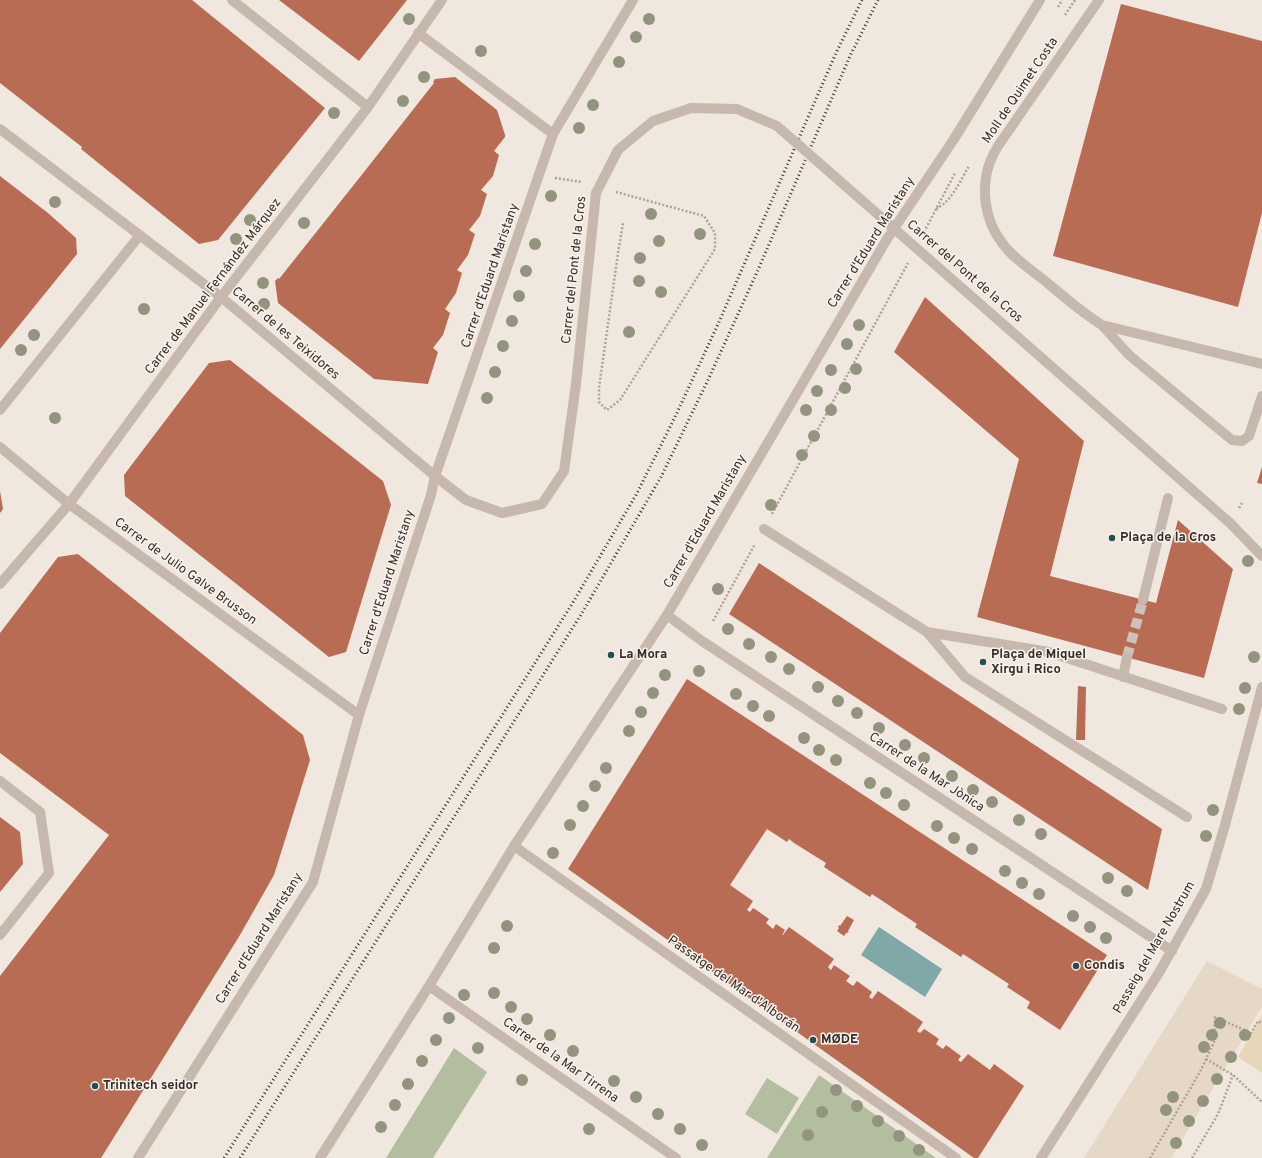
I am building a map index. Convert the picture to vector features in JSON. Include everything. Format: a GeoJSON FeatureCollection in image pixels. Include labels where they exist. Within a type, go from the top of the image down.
{"type":"FeatureCollection","features":[{"type":"Feature","properties":{"kind":"street"},"geometry":{"type":"LineString","coordinates":[[232,0],[368,107]]}},
{"type":"Feature","properties":{"kind":"street","name":"Carrer de Manuel Fernández Márquez"},"geometry":{"type":"LineString","coordinates":[[0,584],[69,504],[222,297],[368,107],[442,0]]}},
{"type":"Feature","properties":{"kind":"street","name":"Carrer d'Eduard Maristany"},"geometry":{"type":"LineString","coordinates":[[138,1158],[313,882],[359,714],[431,495],[435,476],[553,134],[633,0]]}},
{"type":"Feature","properties":{"kind":"street","name":"Carrer d'Eduard Maristany"},"geometry":{"type":"LineString","coordinates":[[320,1158],[429,986],[514,846],[667,615],[887,239],[954,139],[1040,0]]}},
{"type":"Feature","properties":{"kind":"street","name":"Moll de Quimet Costa"},"geometry":{"type":"LineString","coordinates":[[1099,0],[998,146],[989,163],[985,194],[986,207],[990,222],[1003,244],[1018,259],[1084,314],[1102,325],[1262,364]]}},
{"type":"Feature","properties":{"kind":"street"},"geometry":{"type":"LineString","coordinates":[[418,33],[553,134]]}},
{"type":"Feature","properties":{"kind":"street","name":"Carrer del Pont de la Cros"},"geometry":{"type":"LineString","coordinates":[[435,476],[466,500],[502,513],[542,504],[564,471],[576,384],[596,193],[618,150],[653,121],[691,108],[737,109],[777,126],[1230,522],[1262,556]]}},
{"type":"Feature","properties":{"kind":"street","name":"Carrer de les Teixidores"},"geometry":{"type":"LineString","coordinates":[[0,129],[222,297],[435,476]]}},
{"type":"Feature","properties":{"kind":"street"},"geometry":{"type":"LineString","coordinates":[[0,410],[140,235]]}},
{"type":"Feature","properties":{"kind":"street"},"geometry":{"type":"LineString","coordinates":[[1102,325],[1129,355],[1232,440],[1242,441],[1249,436],[1262,396]]}},
{"type":"Feature","properties":{"kind":"street","name":"Carrer de Julio Galve Brusson"},"geometry":{"type":"LineString","coordinates":[[0,447],[69,504],[359,714]]}},
{"type":"Feature","properties":{"kind":"street"},"geometry":{"type":"LineString","coordinates":[[1143,600],[1168,498]]}},
{"type":"Feature","properties":{"kind":"street"},"geometry":{"type":"LineString","coordinates":[[764,529],[927,632],[965,677],[1187,817]]}},
{"type":"Feature","properties":{"kind":"street","name":"Carrer de la Mar Jònica"},"geometry":{"type":"LineString","coordinates":[[667,615],[702,641],[1172,951]]}},
{"type":"Feature","properties":{"kind":"street"},"geometry":{"type":"LineString","coordinates":[[927,632],[1049,652],[1222,709]]}},
{"type":"Feature","properties":{"kind":"street"},"geometry":{"type":"LineString","coordinates":[[1123,677],[1127,657]]}},
{"type":"Feature","properties":{"kind":"street","name":"Passeig del Mare Nostrum"},"geometry":{"type":"LineString","coordinates":[[1041,1158],[1172,951],[1206,889],[1225,825],[1262,687]]}},
{"type":"Feature","properties":{"kind":"street"},"geometry":{"type":"LineString","coordinates":[[0,782],[40,812],[49,873],[0,935]]}},
{"type":"Feature","properties":{"kind":"street","name":"Passatge del Mar d'Alborán"},"geometry":{"type":"LineString","coordinates":[[514,846],[956,1158]]}},
{"type":"Feature","properties":{"kind":"street","name":"Carrer de la Mar Tirrena"},"geometry":{"type":"LineString","coordinates":[[429,986],[676,1158]]}},
{"type":"Feature","properties":{"kind":"path"},"geometry":{"type":"LineString","coordinates":[[1054,13],[1062,0]]}},
{"type":"Feature","properties":{"kind":"path"},"geometry":{"type":"LineString","coordinates":[[922,236],[956,171]]}},
{"type":"Feature","properties":{"kind":"path"},"geometry":{"type":"LineString","coordinates":[[539,175],[582,182]]}},
{"type":"Feature","properties":{"kind":"path"},"geometry":{"type":"LineString","coordinates":[[613,191],[704,216],[715,233],[715,249],[620,400],[606,410],[599,402],[598,388],[623,223]]}},
{"type":"Feature","properties":{"kind":"path"},"geometry":{"type":"LineString","coordinates":[[936,209],[944,205],[954,192]]}},
{"type":"Feature","properties":{"kind":"path"},"geometry":{"type":"LineString","coordinates":[[713,621],[879,318],[911,256]]}},
{"type":"Feature","properties":{"kind":"path"},"geometry":{"type":"LineString","coordinates":[[1150,1158],[1201,1070],[1214,1042],[1215,1017],[1250,1032],[1258,1021],[1262,1023]]}},
{"type":"Feature","properties":{"kind":"path"},"geometry":{"type":"LineString","coordinates":[[1206,1059],[1233,1074],[1262,1102]]}},
{"type":"Feature","properties":{"kind":"path"},"geometry":{"type":"LineString","coordinates":[[1192,1158],[1218,1114],[1233,1074]]}},
{"type":"Feature","properties":{"kind":"green space"},"geometry":{"type":"Polygon","coordinates":[[[454,1048],[487,1072],[433,1158],[386,1158],[454,1048]]]}},
{"type":"Feature","properties":{"kind":"green space"},"geometry":{"type":"Polygon","coordinates":[[[819,1075],[936,1158],[767,1158],[819,1075]]]}},
{"type":"Feature","properties":{"kind":"green space"},"geometry":{"type":"Polygon","coordinates":[[[767,1078],[799,1098],[777,1134],[745,1114],[767,1078]]]}},
{"type":"Feature","properties":{"kind":"sand"},"geometry":{"type":"Polygon","coordinates":[[[1261,1016],[1262,1017],[1262,1073],[1238,1057],[1261,1016]]]}},
{"type":"Feature","properties":{"kind":"shaded area"},"geometry":{"type":"Polygon","coordinates":[[[1207,961],[1262,989],[1262,1007],[1171,1158],[1084,1158],[1207,961]]]}},
{"type":"Feature","properties":{"kind":"water"},"geometry":{"type":"Polygon","coordinates":[[[879,927],[942,969],[925,997],[861,955],[879,927]]]}},
{"type":"Feature","properties":{"kind":"building"},"geometry":{"type":"Polygon","coordinates":[[[0,0],[192,0],[325,108],[218,240],[199,244],[81,149],[82,147],[0,83],[0,0]]]}},
{"type":"Feature","properties":{"kind":"building"},"geometry":{"type":"Polygon","coordinates":[[[279,0],[407,0],[359,61],[279,0]]]}},
{"type":"Feature","properties":{"kind":"building"},"geometry":{"type":"Polygon","coordinates":[[[1121,4],[1262,41],[1262,213],[1238,307],[1053,256],[1121,4]]]}},
{"type":"Feature","properties":{"kind":"building"},"geometry":{"type":"Polygon","coordinates":[[[455,77],[497,110],[505,137],[494,151],[499,155],[493,176],[481,190],[487,194],[480,216],[469,230],[475,234],[468,255],[457,270],[462,273],[456,293],[445,309],[450,313],[443,335],[433,348],[438,352],[428,384],[374,379],[278,303],[275,281],[278,278],[279,279],[364,172],[434,83],[433,82],[435,79],[455,77]]]}},
{"type":"Feature","properties":{"kind":"building"},"geometry":{"type":"Polygon","coordinates":[[[0,176],[48,213],[76,238],[77,254],[0,349],[0,176]]]}},
{"type":"Feature","properties":{"kind":"building"},"geometry":{"type":"Polygon","coordinates":[[[925,297],[1084,441],[1050,576],[1156,603],[1178,520],[1233,569],[1204,678],[977,617],[1019,459],[894,352],[925,297]]]}},
{"type":"Feature","properties":{"kind":"building"},"geometry":{"type":"Polygon","coordinates":[[[230,360],[383,481],[391,505],[346,652],[329,657],[125,496],[124,475],[209,363],[230,360]]]}},
{"type":"Feature","properties":{"kind":"building"},"geometry":{"type":"Polygon","coordinates":[[[1262,467],[1262,484],[1257,483],[1262,467]]]}},
{"type":"Feature","properties":{"kind":"building"},"geometry":{"type":"Polygon","coordinates":[[[0,491],[3,509],[0,513],[0,491]]]}},
{"type":"Feature","properties":{"kind":"building"},"geometry":{"type":"Polygon","coordinates":[[[78,554],[303,735],[310,760],[274,875],[240,935],[101,1158],[0,1158],[0,976],[109,835],[0,753],[0,633],[58,557],[78,554]]]}},
{"type":"Feature","properties":{"kind":"building"},"geometry":{"type":"Polygon","coordinates":[[[759,563],[1162,829],[1148,890],[729,614],[759,563]]]}},
{"type":"Feature","properties":{"kind":"building"},"geometry":{"type":"Polygon","coordinates":[[[687,679],[1107,955],[1060,1030],[1027,1008],[1030,1002],[1007,987],[1009,984],[963,954],[961,957],[915,927],[917,924],[872,894],[870,897],[824,867],[826,863],[789,839],[787,842],[767,829],[730,885],[753,901],[747,910],[750,912],[753,908],[769,919],[766,923],[773,929],[776,924],[785,930],[782,935],[789,927],[834,959],[828,967],[831,970],[834,965],[850,976],[846,981],[853,986],[857,981],[872,992],[869,997],[872,999],[878,991],[923,1022],[917,1031],[920,1033],[924,1029],[939,1039],[936,1044],[943,1049],[946,1045],[961,1056],[958,1060],[961,1062],[968,1054],[990,1070],[994,1064],[1024,1086],[978,1158],[974,1158],[568,869],[687,679]]]}},
{"type":"Feature","properties":{"kind":"building"},"geometry":{"type":"Polygon","coordinates":[[[1078,686],[1086,687],[1085,740],[1076,740],[1078,686]]]}},
{"type":"Feature","properties":{"kind":"building"},"geometry":{"type":"Polygon","coordinates":[[[0,817],[20,832],[23,864],[0,892],[0,817]]]}},
{"type":"Feature","properties":{"kind":"building"},"geometry":{"type":"Polygon","coordinates":[[[847,916],[854,920],[849,931],[844,936],[837,931],[839,925],[840,926],[847,916]]]}},
{"type":"Feature","properties":{"kind":"tunnel"},"geometry":{"type":"LineString","coordinates":[[1127,657],[1143,600]]}},
{"type":"Feature","properties":{"kind":"railway"},"geometry":{"type":"LineString","coordinates":[[224,1158],[572,604],[636,495],[676,415],[719,322],[836,53],[862,0]]}},
{"type":"Feature","properties":{"kind":"railway"},"geometry":{"type":"LineString","coordinates":[[240,1158],[582,613],[661,477],[708,380],[758,270],[850,56],[878,0]]}},
{"type":"Feature","properties":{"kind":"place","name":"Plaça de la Cros"},"geometry":{"type":"Point","coordinates":[1112,538]}},
{"type":"Feature","properties":{"kind":"place","name":"La Mora"},"geometry":{"type":"Point","coordinates":[611,655]}},
{"type":"Feature","properties":{"kind":"place","name":"Plaça de Miquel Xirgu i Rico"},"geometry":{"type":"Point","coordinates":[983,662]}},
{"type":"Feature","properties":{"kind":"place","name":"Condis"},"geometry":{"type":"Point","coordinates":[1076,966]}},
{"type":"Feature","properties":{"kind":"place","name":"MØDE"},"geometry":{"type":"Point","coordinates":[813,1040]}},
{"type":"Feature","properties":{"kind":"place","name":"Trinitech seidor"},"geometry":{"type":"Point","coordinates":[95,1086]}}]}
